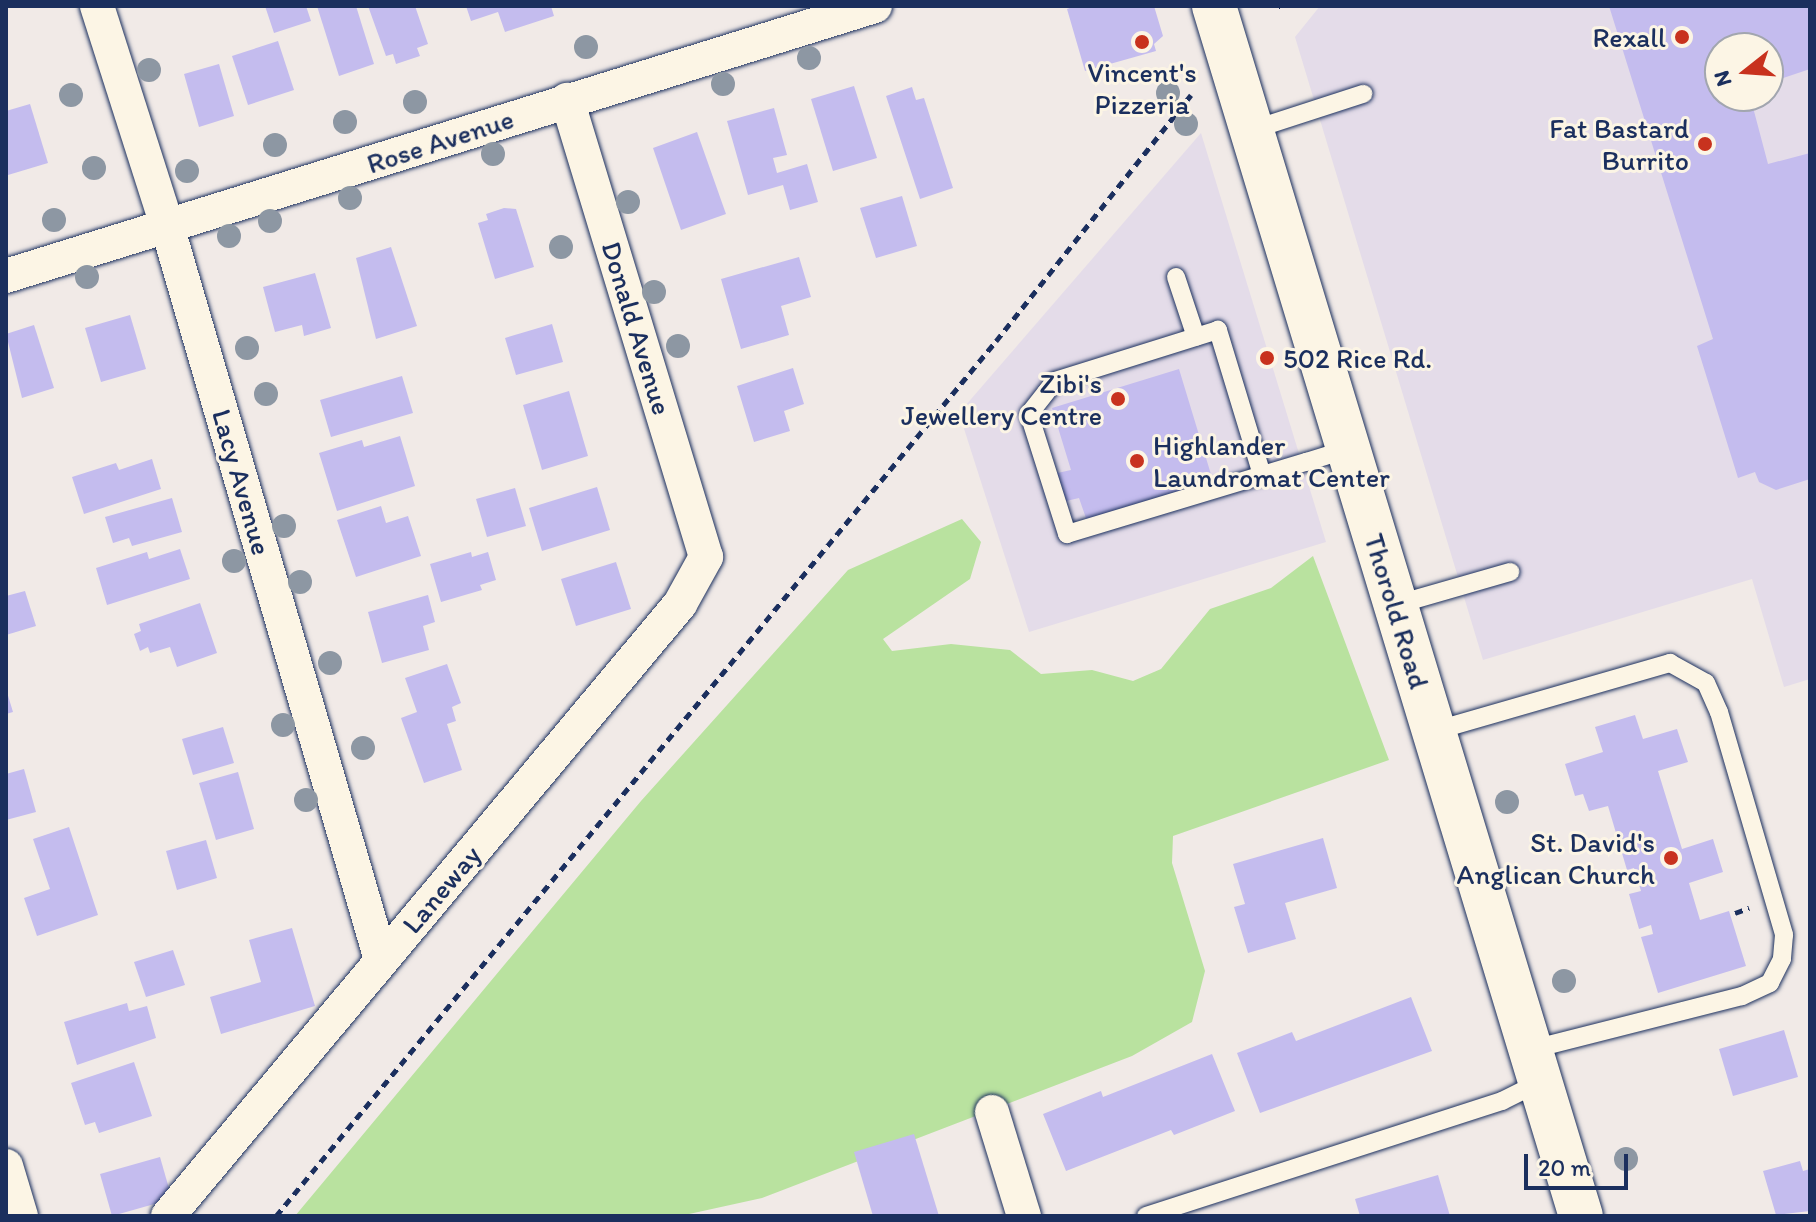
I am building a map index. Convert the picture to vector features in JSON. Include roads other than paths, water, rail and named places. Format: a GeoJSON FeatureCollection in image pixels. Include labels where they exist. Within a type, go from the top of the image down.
{"type":"FeatureCollection","features":[{"type":"Feature","properties":{"kind":"street","name":"Lacy Avenue"},"geometry":{"type":"LineString","coordinates":[[97,6],[168,229],[381,960]]}},
{"type":"Feature","properties":{"kind":"street","name":"Thorold Road"},"geometry":{"type":"LineString","coordinates":[[1214,6],[1255,129],[1348,449],[1581,1216]]}},
{"type":"Feature","properties":{"kind":"street","name":"Rose Avenue"},"geometry":{"type":"LineString","coordinates":[[6,276],[168,229],[858,9]]}},
{"type":"Feature","properties":{"kind":"street","name":"Donald Avenue"},"geometry":{"type":"LineString","coordinates":[[567,100],[706,557]]}},
{"type":"Feature","properties":{"kind":"street","name":"Laneway"},"geometry":{"type":"LineString","coordinates":[[168,1216],[680,604],[706,557]]}},
{"type":"Feature","properties":{"kind":"street"},"geometry":{"type":"LineString","coordinates":[[992,1112],[1024,1216]]}},
{"type":"Feature","properties":{"kind":"street"},"geometry":{"type":"LineString","coordinates":[[6,1166],[21,1216]]}},
{"type":"Feature","properties":{"kind":"lane"},"geometry":{"type":"LineString","coordinates":[[1255,129],[1363,94]]}},
{"type":"Feature","properties":{"kind":"lane"},"geometry":{"type":"LineString","coordinates":[[1176,277],[1196,337]]}},
{"type":"Feature","properties":{"kind":"lane"},"geometry":{"type":"LineString","coordinates":[[1262,475],[1218,330],[1055,381],[1029,414],[1067,534],[1348,449]]}},
{"type":"Feature","properties":{"kind":"lane"},"geometry":{"type":"LineString","coordinates":[[1395,605],[1510,572]]}},
{"type":"Feature","properties":{"kind":"lane"},"geometry":{"type":"LineString","coordinates":[[1146,1216],[1502,1101],[1535,1066],[1742,996],[1770,983],[1782,959],[1784,935],[1719,712],[1706,683],[1670,663],[1434,731]]}},
{"type":"Feature","properties":{"kind":"place","name":"Rexall"},"geometry":{"type":"Point","coordinates":[1682,37]}},
{"type":"Feature","properties":{"kind":"place","name":"Vincent's Pizzeria"},"geometry":{"type":"Point","coordinates":[1142,42]}},
{"type":"Feature","properties":{"kind":"place","name":"Fat Bastard Burrito"},"geometry":{"type":"Point","coordinates":[1705,144]}},
{"type":"Feature","properties":{"kind":"place","name":"502 Rice Rd."},"geometry":{"type":"Point","coordinates":[1267,358]}},
{"type":"Feature","properties":{"kind":"place","name":"Zibi's Jewellery Centre"},"geometry":{"type":"Point","coordinates":[1118,399]}},
{"type":"Feature","properties":{"kind":"place","name":"Highlander Laundromat Center"},"geometry":{"type":"Point","coordinates":[1137,461]}},
{"type":"Feature","properties":{"kind":"place","name":"St. David's Anglican Church"},"geometry":{"type":"Point","coordinates":[1671,858]}}]}
